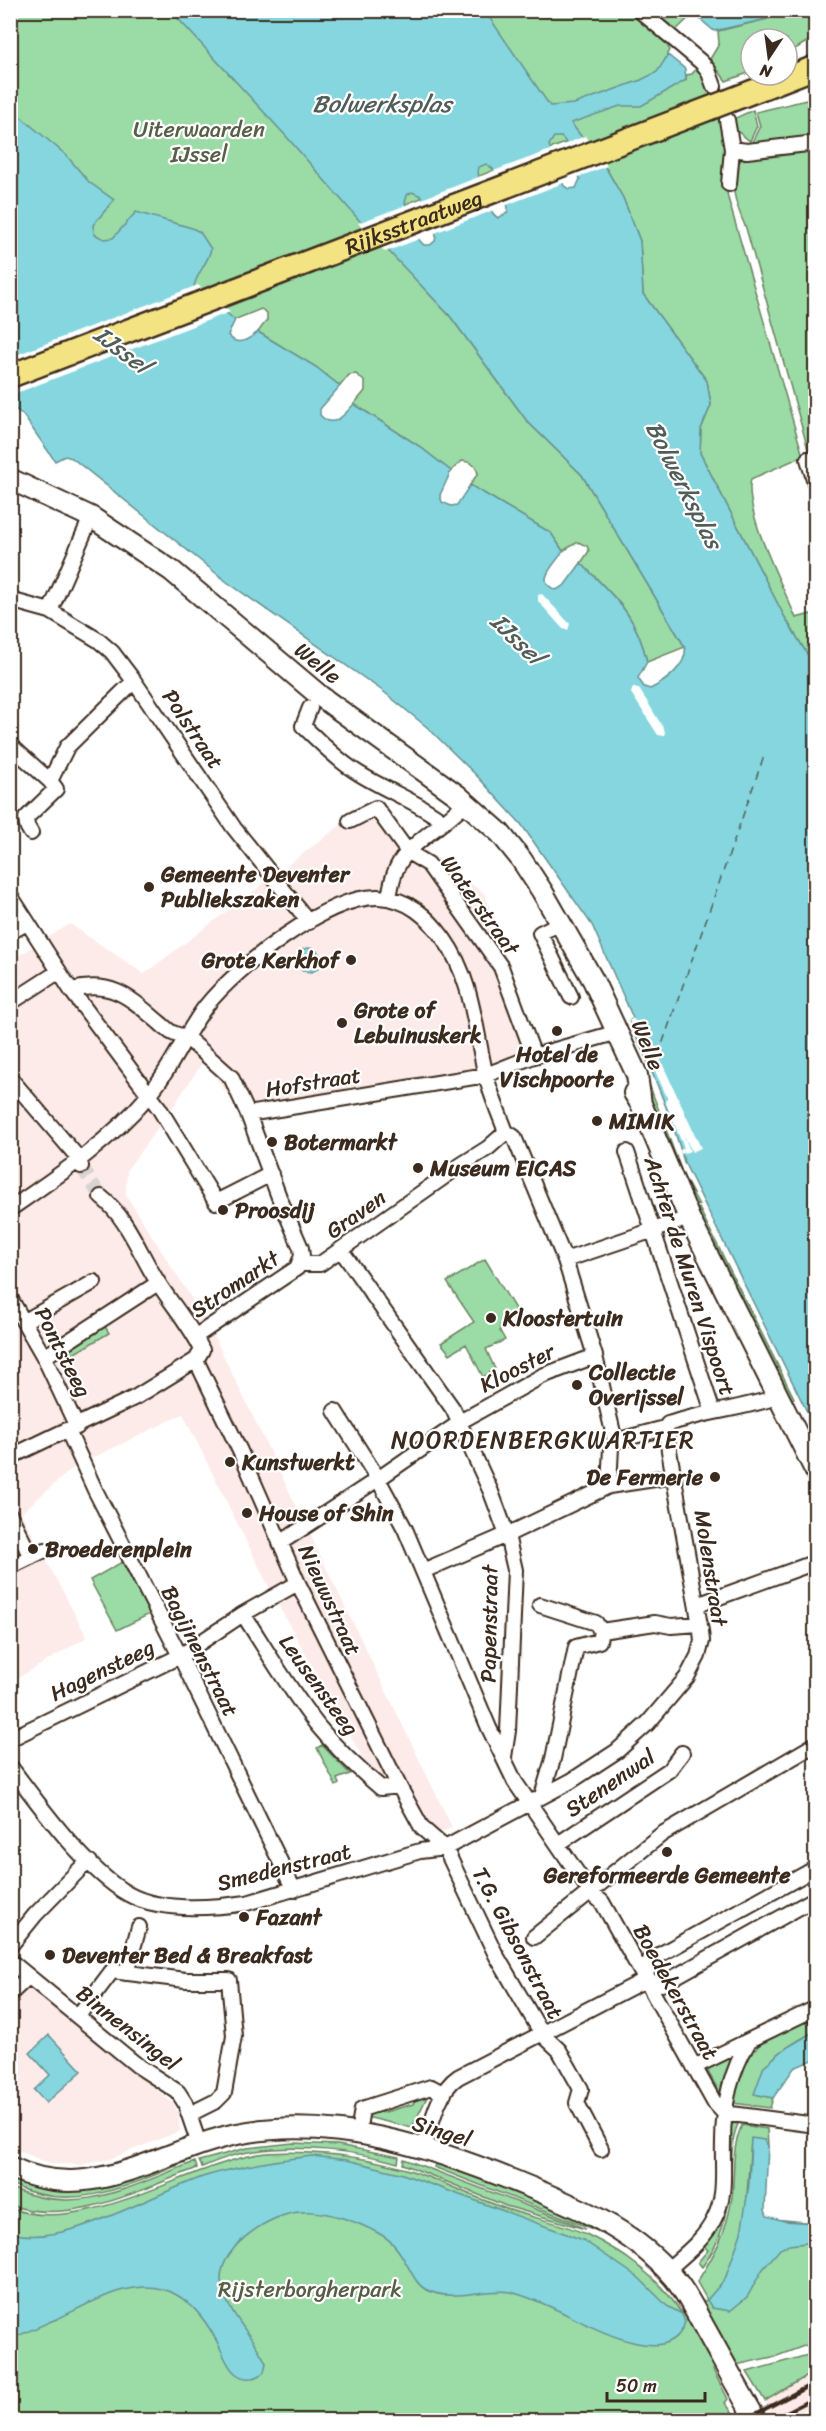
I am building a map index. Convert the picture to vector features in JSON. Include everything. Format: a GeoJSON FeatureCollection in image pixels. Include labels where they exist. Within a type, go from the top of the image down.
{"type":"FeatureCollection","features":[{"type":"Feature","properties":{"kind":"main road","name":"Rijksstraatweg"},"geometry":{"type":"LineString","coordinates":[[10,376],[816,67]]}},
{"type":"Feature","properties":{"kind":"street"},"geometry":{"type":"LineString","coordinates":[[639,10],[708,70],[722,103],[732,149],[729,184]]}},
{"type":"Feature","properties":{"kind":"street"},"geometry":{"type":"LineString","coordinates":[[732,149],[747,151],[816,143]]}},
{"type":"Feature","properties":{"kind":"street"},"geometry":{"type":"LineString","coordinates":[[808,459],[816,486]]}},
{"type":"Feature","properties":{"kind":"street","name":"Welle"},"geometry":{"type":"LineString","coordinates":[[10,479],[91,517],[172,572],[320,696],[466,802],[500,833],[521,859],[570,942],[613,1034],[628,1083],[641,1104],[689,1218],[816,1472]]}},
{"type":"Feature","properties":{"kind":"street"},"geometry":{"type":"LineString","coordinates":[[50,611],[91,517]]}},
{"type":"Feature","properties":{"kind":"street","name":"Polstraat"},"geometry":{"type":"LineString","coordinates":[[10,600],[50,611],[98,640],[112,652],[234,828],[309,922]]}},
{"type":"Feature","properties":{"kind":"street"},"geometry":{"type":"LineString","coordinates":[[50,782],[67,747],[134,681]]}},
{"type":"Feature","properties":{"kind":"street"},"geometry":{"type":"LineString","coordinates":[[310,708],[303,726],[335,755],[352,769],[422,806],[444,822]]}},
{"type":"Feature","properties":{"kind":"street"},"geometry":{"type":"LineString","coordinates":[[10,745],[56,789],[26,818],[31,833]]}},
{"type":"Feature","properties":{"kind":"street"},"geometry":{"type":"LineString","coordinates":[[389,898],[396,871],[408,852],[466,802]]}},
{"type":"Feature","properties":{"kind":"street","name":"Waterstraat"},"geometry":{"type":"LineString","coordinates":[[350,821],[376,808],[408,852],[428,864],[501,967],[534,1056]]}},
{"type":"Feature","properties":{"kind":"street"},"geometry":{"type":"LineString","coordinates":[[10,895],[70,990],[159,1108],[216,1202],[271,1174]]}},
{"type":"Feature","properties":{"kind":"street"},"geometry":{"type":"LineString","coordinates":[[10,1209],[79,1163],[116,1129],[148,1096],[206,1006],[235,976],[272,946],[309,922],[355,900],[369,897],[389,898],[406,904],[423,914],[453,953],[470,996],[486,1075],[506,1132],[514,1137],[565,1260],[596,1356],[615,1441]]}},
{"type":"Feature","properties":{"kind":"street"},"geometry":{"type":"LineString","coordinates":[[12,931],[27,923]]}},
{"type":"Feature","properties":{"kind":"street"},"geometry":{"type":"LineString","coordinates":[[560,923],[540,933],[571,997]]}},
{"type":"Feature","properties":{"kind":"street"},"geometry":{"type":"LineString","coordinates":[[10,1003],[58,972]]}},
{"type":"Feature","properties":{"kind":"street","name":"Stromarkt"},"geometry":{"type":"LineString","coordinates":[[70,990],[86,987],[123,993],[173,1035],[185,1036],[231,1077],[302,1248],[300,1264],[297,1268],[196,1336],[202,1350],[196,1360]]}},
{"type":"Feature","properties":{"kind":"street","name":"Hofstraat"},"geometry":{"type":"LineString","coordinates":[[248,1114],[486,1075],[534,1056],[613,1034]]}},
{"type":"Feature","properties":{"kind":"street"},"geometry":{"type":"LineString","coordinates":[[10,1078],[75,1154],[79,1163]]}},
{"type":"Feature","properties":{"kind":"street","name":"Graven"},"geometry":{"type":"LineString","coordinates":[[300,1264],[320,1264],[488,1148],[506,1132]]}},
{"type":"Feature","properties":{"kind":"street","name":"Achter de Muren Vispoort"},"geometry":{"type":"LineString","coordinates":[[627,1152],[712,1412]]}},
{"type":"Feature","properties":{"kind":"street"},"geometry":{"type":"LineString","coordinates":[[101,1197],[111,1205],[158,1283],[196,1336]]}},
{"type":"Feature","properties":{"kind":"street"},"geometry":{"type":"LineString","coordinates":[[565,1260],[689,1218]]}},
{"type":"Feature","properties":{"kind":"street","name":"Papenstraat"},"geometry":{"type":"LineString","coordinates":[[341,1250],[453,1409],[507,1535],[515,1570],[504,1757]]}},
{"type":"Feature","properties":{"kind":"street"},"geometry":{"type":"LineString","coordinates":[[25,1321],[94,1282]]}},
{"type":"Feature","properties":{"kind":"street"},"geometry":{"type":"LineString","coordinates":[[44,1357],[158,1283]]}},
{"type":"Feature","properties":{"kind":"street","name":"Pontsteeg"},"geometry":{"type":"LineString","coordinates":[[10,1298],[44,1357],[73,1429]]}},
{"type":"Feature","properties":{"kind":"street","name":"Klooster"},"geometry":{"type":"LineString","coordinates":[[280,1543],[460,1423],[542,1376],[596,1356]]}},
{"type":"Feature","properties":{"kind":"street"},"geometry":{"type":"LineString","coordinates":[[10,1457],[73,1429],[136,1397],[196,1360]]}},
{"type":"Feature","properties":{"kind":"street","name":"Nieuwstraat"},"geometry":{"type":"LineString","coordinates":[[196,1360],[240,1451],[298,1583],[399,1785],[422,1828],[445,1848]]}},
{"type":"Feature","properties":{"kind":"street"},"geometry":{"type":"LineString","coordinates":[[609,1486],[611,1447],[615,1441],[665,1428],[668,1424],[712,1412],[724,1412],[777,1396]]}},
{"type":"Feature","properties":{"kind":"street","name":"Boedekerstraat"},"geometry":{"type":"LineString","coordinates":[[334,1411],[378,1479],[405,1529],[489,1728],[515,1782],[536,1799],[558,1844],[591,1893],[603,1902],[714,2102],[724,2113]]}},
{"type":"Feature","properties":{"kind":"street","name":"Molenstraat"},"geometry":{"type":"LineString","coordinates":[[445,1848],[596,1766],[648,1723],[687,1677],[698,1656],[702,1641],[697,1605],[665,1428]]}},
{"type":"Feature","properties":{"kind":"street","name":"Bagijnenstraat"},"geometry":{"type":"LineString","coordinates":[[73,1429],[124,1549],[180,1656],[294,1890]]}},
{"type":"Feature","properties":{"kind":"street"},"geometry":{"type":"LineString","coordinates":[[423,1571],[507,1535],[609,1486],[674,1476]]}},
{"type":"Feature","properties":{"kind":"street"},"geometry":{"type":"LineString","coordinates":[[10,1515],[31,1557]]}},
{"type":"Feature","properties":{"kind":"street"},"geometry":{"type":"LineString","coordinates":[[10,1567],[45,1550]]}},
{"type":"Feature","properties":{"kind":"street"},"geometry":{"type":"LineString","coordinates":[[697,1605],[816,1563]]}},
{"type":"Feature","properties":{"kind":"street","name":"Hagensteeg"},"geometry":{"type":"LineString","coordinates":[[10,1739],[180,1656],[243,1614],[298,1583]]}},
{"type":"Feature","properties":{"kind":"street"},"geometry":{"type":"LineString","coordinates":[[536,1799],[554,1759],[576,1647],[599,1641],[601,1630],[596,1623],[540,1605]]}},
{"type":"Feature","properties":{"kind":"street","name":"Leusensteeg"},"geometry":{"type":"LineString","coordinates":[[243,1614],[290,1687],[318,1725],[354,1764],[381,1788],[399,1785]]}},
{"type":"Feature","properties":{"kind":"street"},"geometry":{"type":"LineString","coordinates":[[601,1630],[655,1623],[671,1626],[699,1624]]}},
{"type":"Feature","properties":{"kind":"street"},"geometry":{"type":"LineString","coordinates":[[534,1937],[662,1834],[816,1744]]}},
{"type":"Feature","properties":{"kind":"street","name":"Stenenwal"},"geometry":{"type":"LineString","coordinates":[[558,1844],[669,1770],[682,1753]]}},
{"type":"Feature","properties":{"kind":"street","name":"Smedenstraat"},"geometry":{"type":"LineString","coordinates":[[10,1766],[52,1823],[90,1862],[128,1894],[176,1906],[222,1907],[247,1903],[420,1851],[445,1848]]}},
{"type":"Feature","properties":{"kind":"street","name":"T.G. Gibsonstraat"},"geometry":{"type":"LineString","coordinates":[[445,1848],[496,1955],[542,2034],[559,2050],[581,2089],[577,2103],[601,2149]]}},
{"type":"Feature","properties":{"kind":"street"},"geometry":{"type":"LineString","coordinates":[[10,1946],[35,1916],[80,1869],[90,1862]]}},
{"type":"Feature","properties":{"kind":"street"},"geometry":{"type":"LineString","coordinates":[[645,1980],[650,1960],[816,1868]]}},
{"type":"Feature","properties":{"kind":"street"},"geometry":{"type":"LineString","coordinates":[[424,2149],[444,2094],[449,2084],[458,2077],[645,1980],[662,1984],[722,1948],[816,1898]]}},
{"type":"Feature","properties":{"kind":"street"},"geometry":{"type":"LineString","coordinates":[[126,1973],[139,1927]]}},
{"type":"Feature","properties":{"kind":"street","name":"Binnensingel"},"geometry":{"type":"LineString","coordinates":[[10,1961],[138,2066],[177,2092],[190,2114],[199,2144]]}},
{"type":"Feature","properties":{"kind":"street"},"geometry":{"type":"LineString","coordinates":[[78,2016],[112,1971],[185,1980],[229,1980],[234,2036],[224,2093],[219,2100],[190,2114]]}},
{"type":"Feature","properties":{"kind":"street"},"geometry":{"type":"LineString","coordinates":[[10,1994],[28,1977]]}},
{"type":"Feature","properties":{"kind":"street"},"geometry":{"type":"LineString","coordinates":[[694,2067],[816,2008]]}},
{"type":"Feature","properties":{"kind":"street"},"geometry":{"type":"LineString","coordinates":[[667,2270],[697,2243],[713,2221],[719,2208],[723,2191],[724,2113],[731,2074],[749,2041]]}},
{"type":"Feature","properties":{"kind":"street"},"geometry":{"type":"LineString","coordinates":[[358,2133],[362,2109],[431,2087],[444,2094]]}},
{"type":"Feature","properties":{"kind":"street"},"geometry":{"type":"LineString","coordinates":[[724,2113],[816,2125]]}},
{"type":"Feature","properties":{"kind":"street","name":"Singel"},"geometry":{"type":"LineString","coordinates":[[10,2167],[46,2180],[87,2182],[106,2178],[199,2144],[234,2135],[268,2130],[325,2129],[358,2133],[424,2149],[485,2169],[568,2203],[607,2223],[640,2245],[667,2270],[696,2312],[756,2421]]}},
{"type":"Feature","properties":{"kind":"shaded area"},"geometry":{"type":"Polygon","coordinates":[[[366,806],[485,894],[541,1060],[244,1119],[204,1060],[127,1170],[126,1195],[209,1326],[452,1827],[431,1838],[391,1773],[382,1779],[365,1762],[273,1595],[183,1414],[74,1467],[21,1513],[87,1637],[13,1681],[11,1676],[10,961],[70,924],[144,974],[366,806]]]}},
{"type":"Feature","properties":{"kind":"shaded area"},"geometry":{"type":"Polygon","coordinates":[[[27,1990],[34,1991],[174,2104],[179,2117],[180,2131],[110,2159],[82,2165],[43,2161],[11,2147],[11,2001],[27,1990]]]}},
{"type":"Feature","properties":{"kind":"shaded area"},"geometry":{"type":"Polygon","coordinates":[[[815,2371],[815,2405],[784,2420],[775,2420],[765,2401],[815,2371]]]}},
{"type":"Feature","properties":{"kind":"green space","name":"Uiterwaarden IJssel"},"geometry":{"type":"Polygon","coordinates":[[[11,11],[631,11],[658,31],[670,50],[665,60],[686,80],[686,75],[692,74],[699,65],[726,134],[725,180],[728,198],[803,456],[751,479],[750,493],[758,529],[796,618],[815,613],[815,667],[784,616],[700,453],[701,429],[711,405],[707,381],[643,294],[640,241],[623,198],[607,170],[581,137],[361,221],[450,316],[527,421],[582,475],[685,647],[647,662],[637,631],[623,607],[581,563],[589,551],[587,546],[578,542],[563,551],[551,533],[470,485],[478,473],[472,464],[462,461],[451,471],[419,446],[354,404],[365,391],[365,382],[356,374],[349,375],[340,386],[316,367],[258,332],[267,320],[267,313],[261,309],[234,320],[194,286],[92,236],[11,162],[11,11]]]}},
{"type":"Feature","properties":{"kind":"green space"},"geometry":{"type":"Polygon","coordinates":[[[652,11],[696,11],[673,33],[652,11]]]}},
{"type":"Feature","properties":{"kind":"green space"},"geometry":{"type":"Polygon","coordinates":[[[775,11],[815,11],[815,37],[799,47],[799,27],[739,27],[739,76],[726,81],[710,59],[719,44],[718,31],[767,19],[775,11]]]}},
{"type":"Feature","properties":{"kind":"green space"},"geometry":{"type":"Polygon","coordinates":[[[815,98],[815,140],[761,145],[752,142],[760,126],[756,112],[815,98]]]}},
{"type":"Feature","properties":{"kind":"green space"},"geometry":{"type":"Polygon","coordinates":[[[753,110],[757,126],[750,141],[737,131],[731,120],[753,110]]]}},
{"type":"Feature","properties":{"kind":"green space"},"geometry":{"type":"Polygon","coordinates":[[[815,148],[815,474],[746,228],[736,202],[733,183],[737,165],[743,158],[815,148]]]}},
{"type":"Feature","properties":{"kind":"green space"},"geometry":{"type":"Polygon","coordinates":[[[649,1084],[683,1175],[699,1205],[695,1206],[667,1146],[654,1113],[649,1084]]]}},
{"type":"Feature","properties":{"kind":"green space"},"geometry":{"type":"Polygon","coordinates":[[[699,1208],[794,1398],[790,1400],[697,1209],[699,1208]]]}},
{"type":"Feature","properties":{"kind":"green space","name":"Kloostertuin"},"geometry":{"type":"Polygon","coordinates":[[[485,1259],[518,1314],[500,1325],[500,1331],[505,1340],[486,1349],[495,1369],[483,1377],[466,1344],[450,1354],[441,1343],[474,1322],[447,1282],[485,1259]]]}},
{"type":"Feature","properties":{"kind":"green space"},"geometry":{"type":"Polygon","coordinates":[[[104,1325],[109,1333],[63,1360],[58,1352],[104,1325]]]}},
{"type":"Feature","properties":{"kind":"green space"},"geometry":{"type":"Polygon","coordinates":[[[122,1562],[150,1614],[117,1630],[90,1580],[122,1562]]]}},
{"type":"Feature","properties":{"kind":"green space"},"geometry":{"type":"Polygon","coordinates":[[[322,1745],[350,1774],[337,1779],[339,1784],[336,1786],[317,1748],[322,1745]]]}},
{"type":"Feature","properties":{"kind":"green space"},"geometry":{"type":"Polygon","coordinates":[[[815,2010],[815,2031],[776,2056],[762,2073],[758,2095],[773,2098],[770,2108],[733,2103],[731,2096],[755,2049],[771,2036],[815,2010]]]}},
{"type":"Feature","properties":{"kind":"green space"},"geometry":{"type":"Polygon","coordinates":[[[733,2057],[720,2093],[706,2068],[733,2057]]]}},
{"type":"Feature","properties":{"kind":"green space"},"geometry":{"type":"Polygon","coordinates":[[[427,2094],[412,2128],[366,2117],[367,2112],[378,2110],[382,2113],[413,2104],[416,2098],[427,2094]]]}},
{"type":"Feature","properties":{"kind":"green space"},"geometry":{"type":"Polygon","coordinates":[[[733,2123],[738,2124],[733,2143],[727,2212],[715,2246],[702,2267],[698,2262],[708,2250],[701,2244],[725,2200],[730,2128],[733,2123]]]}},
{"type":"Feature","properties":{"kind":"green space","name":"Rijsterborgherpark"},"geometry":{"type":"Polygon","coordinates":[[[742,2125],[767,2129],[768,2146],[764,2140],[751,2139],[746,2209],[773,2219],[815,2223],[815,2342],[777,2356],[713,2370],[728,2399],[725,2403],[733,2413],[718,2420],[11,2420],[10,2208],[39,2214],[70,2213],[102,2207],[230,2161],[272,2152],[352,2157],[415,2172],[504,2208],[586,2234],[640,2267],[663,2289],[682,2314],[707,2300],[697,2282],[715,2252],[727,2221],[732,2197],[735,2152],[742,2125]]]}},
{"type":"Feature","properties":{"kind":"green space"},"geometry":{"type":"Polygon","coordinates":[[[293,2143],[338,2145],[399,2157],[398,2163],[345,2152],[290,2148],[241,2153],[202,2167],[199,2161],[247,2148],[293,2143]]]}},
{"type":"Feature","properties":{"kind":"green space"},"geometry":{"type":"Polygon","coordinates":[[[198,2152],[198,2157],[106,2192],[59,2197],[35,2193],[11,2184],[10,2174],[50,2187],[198,2152]]]}},
{"type":"Feature","properties":{"kind":"green space"},"geometry":{"type":"Polygon","coordinates":[[[404,2159],[585,2229],[506,2206],[403,2164],[404,2159]]]}},
{"type":"Feature","properties":{"kind":"green space"},"geometry":{"type":"Polygon","coordinates":[[[436,2161],[563,2209],[601,2230],[595,2230],[434,2167],[436,2161]]]}},
{"type":"Feature","properties":{"kind":"green space"},"geometry":{"type":"Polygon","coordinates":[[[195,2162],[197,2168],[106,2203],[57,2211],[34,2211],[11,2205],[11,2188],[36,2196],[60,2200],[83,2199],[127,2188],[195,2162]]]}},
{"type":"Feature","properties":{"kind":"green space"},"geometry":{"type":"Polygon","coordinates":[[[815,2353],[815,2371],[765,2401],[747,2372],[815,2353]]]}},
{"type":"Feature","properties":{"kind":"water"},"geometry":{"type":"Polygon","coordinates":[[[696,10],[775,11],[767,19],[714,31],[694,14],[696,10]]]}},
{"type":"Feature","properties":{"kind":"water"},"geometry":{"type":"Polygon","coordinates":[[[171,11],[485,11],[550,106],[574,104],[641,80],[657,72],[668,55],[685,69],[686,80],[641,106],[620,106],[571,123],[607,170],[623,198],[640,241],[643,294],[707,381],[711,405],[701,429],[700,453],[784,616],[815,667],[815,1428],[684,1162],[666,1108],[629,1021],[633,1018],[592,925],[521,824],[428,728],[384,692],[227,582],[72,458],[65,456],[55,461],[23,415],[11,406],[10,108],[66,155],[89,182],[114,200],[93,225],[94,234],[104,239],[113,238],[136,212],[200,232],[211,249],[194,286],[235,320],[228,335],[232,339],[240,342],[258,332],[316,367],[340,386],[320,409],[320,415],[325,419],[334,421],[338,419],[354,404],[419,446],[451,471],[440,495],[442,502],[451,506],[457,505],[470,485],[551,533],[563,551],[546,577],[549,586],[556,590],[564,586],[581,563],[623,607],[637,631],[647,662],[638,678],[644,687],[650,689],[674,672],[683,660],[685,647],[582,475],[527,421],[450,316],[359,220],[285,135],[171,11]],[[554,137],[549,145],[564,186],[569,189],[576,188],[580,179],[565,141],[561,137],[554,137]],[[486,164],[479,167],[479,178],[484,194],[494,215],[498,218],[507,213],[508,207],[493,169],[486,164]],[[412,192],[407,195],[405,203],[420,241],[424,245],[430,245],[435,241],[436,235],[421,196],[412,192]]]}},
{"type":"Feature","properties":{"kind":"water"},"geometry":{"type":"Polygon","coordinates":[[[309,948],[317,952],[321,960],[317,968],[309,972],[301,968],[297,960],[301,952],[309,948]]]}},
{"type":"Feature","properties":{"kind":"water"},"geometry":{"type":"Polygon","coordinates":[[[815,2031],[815,2059],[794,2068],[773,2098],[754,2094],[764,2066],[786,2048],[815,2031]]]}},
{"type":"Feature","properties":{"kind":"water"},"geometry":{"type":"Polygon","coordinates":[[[49,2035],[82,2071],[46,2103],[34,2090],[50,2075],[30,2053],[49,2035]]]}},
{"type":"Feature","properties":{"kind":"water"},"geometry":{"type":"Polygon","coordinates":[[[751,2138],[764,2140],[768,2146],[765,2210],[767,2216],[784,2221],[815,2223],[815,2242],[789,2245],[780,2249],[763,2269],[747,2297],[730,2311],[712,2308],[707,2300],[725,2279],[741,2233],[749,2184],[751,2138]]]}},
{"type":"Feature","properties":{"kind":"water"},"geometry":{"type":"Polygon","coordinates":[[[312,2156],[347,2160],[400,2173],[583,2240],[639,2278],[667,2306],[682,2314],[685,2322],[676,2337],[662,2344],[644,2344],[624,2340],[511,2292],[457,2295],[435,2293],[420,2285],[396,2247],[380,2234],[342,2218],[321,2213],[301,2212],[276,2218],[249,2234],[229,2255],[223,2267],[221,2280],[227,2301],[266,2363],[264,2372],[258,2376],[246,2378],[235,2373],[197,2311],[175,2294],[161,2289],[131,2288],[116,2292],[11,2339],[10,2232],[31,2236],[56,2233],[110,2216],[209,2175],[260,2163],[312,2156]]]}},
{"type":"Feature","properties":{"kind":"pier"},"geometry":{"type":"Polygon","coordinates":[[[585,136],[607,166],[576,178],[563,145],[585,136]]]}},
{"type":"Feature","properties":{"kind":"pier"},"geometry":{"type":"Polygon","coordinates":[[[553,149],[566,182],[504,206],[491,172],[553,149]]]}},
{"type":"Feature","properties":{"kind":"pier"},"geometry":{"type":"Polygon","coordinates":[[[481,176],[494,210],[432,234],[419,200],[481,176]]]}},
{"type":"Feature","properties":{"kind":"pier"},"geometry":{"type":"Polygon","coordinates":[[[409,204],[422,238],[385,252],[358,223],[409,204]]]}},
{"type":"Feature","properties":{"kind":"pier"},"geometry":{"type":"Polygon","coordinates":[[[198,285],[230,312],[11,395],[11,357],[198,285]]]}},
{"type":"Feature","properties":{"kind":"pier"},"geometry":{"type":"Polygon","coordinates":[[[542,594],[570,624],[568,630],[563,629],[538,601],[538,595],[542,594]]]}},
{"type":"Feature","properties":{"kind":"pier"},"geometry":{"type":"Polygon","coordinates":[[[633,687],[639,689],[650,706],[665,731],[664,736],[658,735],[631,693],[633,687]]]}},
{"type":"Feature","properties":{"kind":"pier"},"geometry":{"type":"Polygon","coordinates":[[[633,1018],[647,1043],[652,1041],[701,1148],[692,1152],[683,1133],[690,1151],[681,1154],[680,1150],[684,1148],[665,1101],[668,1099],[629,1021],[633,1018]]]}},
{"type":"Feature","properties":{"kind":"ferry route"},"geometry":{"type":"LineString","coordinates":[[658,1056],[765,753]]}},
{"type":"Feature","properties":{"kind":"tunnel"},"geometry":{"type":"LineString","coordinates":[[81,1166],[101,1197]]}},
{"type":"Feature","properties":{"kind":"railway"},"geometry":{"type":"LineString","coordinates":[[744,2420],[816,2382]]}},
{"type":"Feature","properties":{"kind":"railway"},"geometry":{"type":"LineString","coordinates":[[771,2420],[816,2397]]}},
{"type":"Feature","properties":{"kind":"place","name":"Gemeente Deventer Publiekszaken"},"geometry":{"type":"Point","coordinates":[149,887]}},
{"type":"Feature","properties":{"kind":"place","name":"Grote Kerkhof"},"geometry":{"type":"Point","coordinates":[351,960]}},
{"type":"Feature","properties":{"kind":"place","name":"Grote of Lebuinuskerk"},"geometry":{"type":"Point","coordinates":[342,1023]}},
{"type":"Feature","properties":{"kind":"place","name":"Hotel de Vischpoorte"},"geometry":{"type":"Point","coordinates":[557,1031]}},
{"type":"Feature","properties":{"kind":"place","name":"MIMIK"},"geometry":{"type":"Point","coordinates":[597,1121]}},
{"type":"Feature","properties":{"kind":"place","name":"Botermarkt"},"geometry":{"type":"Point","coordinates":[272,1142]}},
{"type":"Feature","properties":{"kind":"place","name":"Museum EICAS"},"geometry":{"type":"Point","coordinates":[418,1168]}},
{"type":"Feature","properties":{"kind":"place","name":"Proosdij"},"geometry":{"type":"Point","coordinates":[223,1210]}},
{"type":"Feature","properties":{"kind":"place","name":"Kloostertuin"},"geometry":{"type":"Point","coordinates":[491,1318]}},
{"type":"Feature","properties":{"kind":"place","name":"Collectie Overijssel"},"geometry":{"type":"Point","coordinates":[577,1385]}},
{"type":"Feature","properties":{"kind":"place","name":"Kunstwerkt"},"geometry":{"type":"Point","coordinates":[230,1462]}},
{"type":"Feature","properties":{"kind":"place","name":"De Fermerie"},"geometry":{"type":"Point","coordinates":[715,1477]}},
{"type":"Feature","properties":{"kind":"place","name":"House of Shin"},"geometry":{"type":"Point","coordinates":[247,1513]}},
{"type":"Feature","properties":{"kind":"place","name":"Broederenplein"},"geometry":{"type":"Point","coordinates":[33,1549]}},
{"type":"Feature","properties":{"kind":"place","name":"Gereformeerde Gemeente"},"geometry":{"type":"Point","coordinates":[667,1852]}},
{"type":"Feature","properties":{"kind":"place","name":"Fazant"},"geometry":{"type":"Point","coordinates":[244,1917]}},
{"type":"Feature","properties":{"kind":"place","name":"Deventer Bed & Breakfast"},"geometry":{"type":"Point","coordinates":[50,1955]}},
{"type":"Feature","properties":{"kind":"district","name":"NOORDENBERGKWARTIER"},"geometry":{"type":"Point","coordinates":[543,1440]}},
{"type":"Feature","properties":{"kind":"water label","name":"Bolwerksplas"},"geometry":{"type":"Point","coordinates":[382,104]}},
{"type":"Feature","properties":{"kind":"water label","name":"IJssel"},"geometry":{"type":"Point","coordinates":[122,350]}},
{"type":"Feature","properties":{"kind":"water label","name":"Bolwerksplas"},"geometry":{"type":"Point","coordinates":[684,485]}},
{"type":"Feature","properties":{"kind":"water label","name":"IJssel"},"geometry":{"type":"Point","coordinates":[517,639]}}]}
